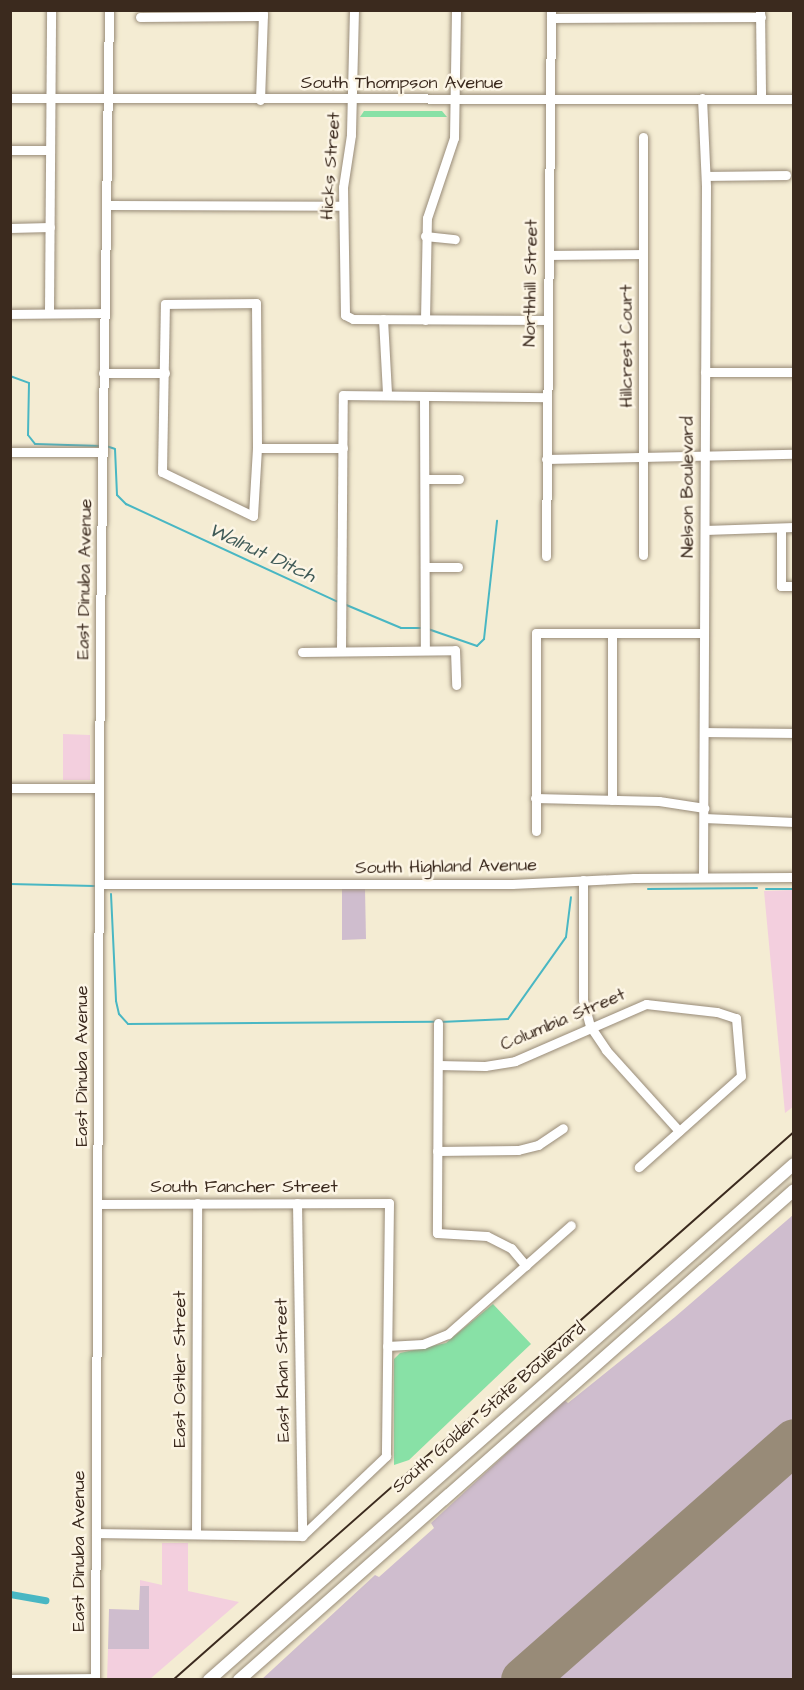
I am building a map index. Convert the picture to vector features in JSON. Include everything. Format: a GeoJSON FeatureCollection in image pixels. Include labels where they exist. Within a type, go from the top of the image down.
{"type":"FeatureCollection","features":[{"type":"Feature","properties":{"kind":"main road","name":"South Golden State Boulevard"},"geometry":{"type":"LineString","coordinates":[[209,1680],[794,1164]]}},
{"type":"Feature","properties":{"kind":"main road","name":"South Golden State Boulevard"},"geometry":{"type":"LineString","coordinates":[[239,1680],[794,1190]]}},
{"type":"Feature","properties":{"kind":"street"},"geometry":{"type":"LineString","coordinates":[[49,311],[51,10]]}},
{"type":"Feature","properties":{"kind":"street"},"geometry":{"type":"LineString","coordinates":[[10,314],[49,311],[103,313],[107,205],[109,10]]}},
{"type":"Feature","properties":{"kind":"street","name":"Hicks Street"},"geometry":{"type":"LineString","coordinates":[[354,10],[352,101],[343,207],[343,310],[353,319],[383,320]]}},
{"type":"Feature","properties":{"kind":"street"},"geometry":{"type":"LineString","coordinates":[[425,320],[425,236],[429,209],[453,147],[456,101],[456,10]]}},
{"type":"Feature","properties":{"kind":"street"},"geometry":{"type":"LineString","coordinates":[[140,17],[181,14],[263,14],[260,100]]}},
{"type":"Feature","properties":{"kind":"street"},"geometry":{"type":"LineString","coordinates":[[551,14],[761,14],[761,98]]}},
{"type":"Feature","properties":{"kind":"street","name":"Northhill Street"},"geometry":{"type":"LineString","coordinates":[[546,555],[549,255],[547,99],[551,14]]}},
{"type":"Feature","properties":{"kind":"street","name":"South Thompson Avenue"},"geometry":{"type":"LineString","coordinates":[[10,98],[109,97],[352,101],[794,99]]}},
{"type":"Feature","properties":{"kind":"street","name":"Nelson Boulevard"},"geometry":{"type":"LineString","coordinates":[[702,98],[706,176],[703,876]]}},
{"type":"Feature","properties":{"kind":"street","name":"Hillcrest Court"},"geometry":{"type":"LineString","coordinates":[[643,137],[643,555]]}},
{"type":"Feature","properties":{"kind":"street"},"geometry":{"type":"LineString","coordinates":[[10,150],[50,150]]}},
{"type":"Feature","properties":{"kind":"street"},"geometry":{"type":"LineString","coordinates":[[706,176],[786,175]]}},
{"type":"Feature","properties":{"kind":"street"},"geometry":{"type":"LineString","coordinates":[[107,205],[343,207]]}},
{"type":"Feature","properties":{"kind":"street"},"geometry":{"type":"LineString","coordinates":[[10,228],[50,227]]}},
{"type":"Feature","properties":{"kind":"street"},"geometry":{"type":"LineString","coordinates":[[425,236],[455,239]]}},
{"type":"Feature","properties":{"kind":"street"},"geometry":{"type":"LineString","coordinates":[[549,255],[643,254]]}},
{"type":"Feature","properties":{"kind":"street"},"geometry":{"type":"LineString","coordinates":[[256,303],[256,448],[253,516],[162,472],[165,373],[165,304],[256,303]]}},
{"type":"Feature","properties":{"kind":"street","name":"East Dinuba Avenue"},"geometry":{"type":"LineString","coordinates":[[95,1679],[103,313]]}},
{"type":"Feature","properties":{"kind":"street"},"geometry":{"type":"LineString","coordinates":[[387,394],[383,320],[547,320]]}},
{"type":"Feature","properties":{"kind":"street"},"geometry":{"type":"LineString","coordinates":[[705,372],[794,372]]}},
{"type":"Feature","properties":{"kind":"street"},"geometry":{"type":"LineString","coordinates":[[103,373],[165,373]]}},
{"type":"Feature","properties":{"kind":"street"},"geometry":{"type":"LineString","coordinates":[[341,651],[343,395],[387,394],[424,398],[546,398]]}},
{"type":"Feature","properties":{"kind":"street"},"geometry":{"type":"LineString","coordinates":[[424,398],[425,650]]}},
{"type":"Feature","properties":{"kind":"street"},"geometry":{"type":"LineString","coordinates":[[256,448],[343,448]]}},
{"type":"Feature","properties":{"kind":"street"},"geometry":{"type":"LineString","coordinates":[[10,452],[102,452]]}},
{"type":"Feature","properties":{"kind":"street"},"geometry":{"type":"LineString","coordinates":[[546,459],[794,454]]}},
{"type":"Feature","properties":{"kind":"street"},"geometry":{"type":"LineString","coordinates":[[426,479],[459,479]]}},
{"type":"Feature","properties":{"kind":"street"},"geometry":{"type":"LineString","coordinates":[[705,530],[794,527]]}},
{"type":"Feature","properties":{"kind":"street"},"geometry":{"type":"LineString","coordinates":[[781,528],[781,586],[794,586]]}},
{"type":"Feature","properties":{"kind":"street"},"geometry":{"type":"LineString","coordinates":[[425,567],[458,567]]}},
{"type":"Feature","properties":{"kind":"street"},"geometry":{"type":"LineString","coordinates":[[536,831],[536,633],[704,633]]}},
{"type":"Feature","properties":{"kind":"street"},"geometry":{"type":"LineString","coordinates":[[612,634],[612,800]]}},
{"type":"Feature","properties":{"kind":"street"},"geometry":{"type":"LineString","coordinates":[[302,652],[455,650],[456,685]]}},
{"type":"Feature","properties":{"kind":"street"},"geometry":{"type":"LineString","coordinates":[[704,732],[794,733]]}},
{"type":"Feature","properties":{"kind":"street"},"geometry":{"type":"LineString","coordinates":[[10,788],[99,788]]}},
{"type":"Feature","properties":{"kind":"street"},"geometry":{"type":"LineString","coordinates":[[535,798],[612,800],[704,813],[794,822]]}},
{"type":"Feature","properties":{"kind":"street","name":"South Highland Avenue"},"geometry":{"type":"LineString","coordinates":[[99,884],[512,884],[703,876],[794,877]]}},
{"type":"Feature","properties":{"kind":"street"},"geometry":{"type":"LineString","coordinates":[[583,880],[583,1000],[590,1026],[606,1050],[679,1131],[639,1167]]}},
{"type":"Feature","properties":{"kind":"street","name":"Columbia Street"},"geometry":{"type":"LineString","coordinates":[[438,1065],[499,1065],[646,1004],[706,1010],[736,1018],[741,1077],[679,1131]]}},
{"type":"Feature","properties":{"kind":"street"},"geometry":{"type":"LineString","coordinates":[[438,1023],[437,1233],[487,1236],[511,1248],[526,1266]]}},
{"type":"Feature","properties":{"kind":"street"},"geometry":{"type":"LineString","coordinates":[[437,1151],[518,1150],[538,1145],[563,1128]]}},
{"type":"Feature","properties":{"kind":"street","name":"South Fancher Street"},"geometry":{"type":"LineString","coordinates":[[99,1203],[389,1203],[387,1346]]}},
{"type":"Feature","properties":{"kind":"street","name":"East Ostler Street"},"geometry":{"type":"LineString","coordinates":[[196,1534],[197,1203]]}},
{"type":"Feature","properties":{"kind":"street","name":"East Khan Street"},"geometry":{"type":"LineString","coordinates":[[297,1203],[302,1536]]}},
{"type":"Feature","properties":{"kind":"street"},"geometry":{"type":"LineString","coordinates":[[96,1533],[302,1536],[386,1456],[387,1346],[423,1344],[448,1334],[571,1226]]}},
{"type":"Feature","properties":{"kind":"street"},"geometry":{"type":"LineString","coordinates":[[10,1678],[95,1679]]}},
{"type":"Feature","properties":{"kind":"shaded area"},"geometry":{"type":"Polygon","coordinates":[[[63,734],[90,735],[90,780],[63,780],[63,734]]]}},
{"type":"Feature","properties":{"kind":"shaded area"},"geometry":{"type":"Polygon","coordinates":[[[342,889],[365,889],[366,939],[342,940],[342,889]]]}},
{"type":"Feature","properties":{"kind":"shaded area"},"geometry":{"type":"Polygon","coordinates":[[[793,890],[794,1106],[785,1113],[764,891],[793,890]]]}},
{"type":"Feature","properties":{"kind":"shaded area"},"geometry":{"type":"Polygon","coordinates":[[[793,1215],[793,1679],[261,1680],[375,1575],[379,1577],[434,1528],[431,1523],[564,1400],[568,1403],[675,1317],[793,1215]]]}},
{"type":"Feature","properties":{"kind":"shaded area"},"geometry":{"type":"Polygon","coordinates":[[[162,1543],[188,1543],[188,1591],[239,1602],[150,1679],[107,1680],[108,1649],[149,1649],[149,1586],[140,1586],[140,1580],[162,1585],[162,1543]]]}},
{"type":"Feature","properties":{"kind":"shaded area"},"geometry":{"type":"Polygon","coordinates":[[[140,1586],[149,1586],[149,1649],[108,1649],[109,1609],[139,1610],[140,1586]]]}},
{"type":"Feature","properties":{"kind":"green space"},"geometry":{"type":"Polygon","coordinates":[[[364,111],[442,111],[447,117],[360,117],[364,111]]]}},
{"type":"Feature","properties":{"kind":"green space"},"geometry":{"type":"Polygon","coordinates":[[[493,1304],[531,1344],[409,1460],[394,1465],[394,1359],[400,1353],[446,1343],[493,1304]]]}},
{"type":"Feature","properties":{"kind":"waterway","name":"Walnut Ditch"},"geometry":{"type":"LineString","coordinates":[[10,376],[29,383],[28,435],[35,444],[100,446]]}},
{"type":"Feature","properties":{"kind":"waterway","name":"Walnut Ditch"},"geometry":{"type":"LineString","coordinates":[[106,446],[115,449],[117,495],[126,504],[338,602]]}},
{"type":"Feature","properties":{"kind":"waterway","name":"Walnut Ditch"},"geometry":{"type":"LineString","coordinates":[[428,629],[477,646],[484,639],[497,521]]}},
{"type":"Feature","properties":{"kind":"waterway","name":"Walnut Ditch"},"geometry":{"type":"LineString","coordinates":[[344,604],[401,628],[422,628]]}},
{"type":"Feature","properties":{"kind":"waterway"},"geometry":{"type":"LineString","coordinates":[[10,884],[94,886]]}},
{"type":"Feature","properties":{"kind":"waterway"},"geometry":{"type":"LineString","coordinates":[[648,889],[757,888]]}},
{"type":"Feature","properties":{"kind":"waterway"},"geometry":{"type":"LineString","coordinates":[[766,889],[794,889]]}},
{"type":"Feature","properties":{"kind":"waterway"},"geometry":{"type":"LineString","coordinates":[[111,894],[116,1001],[119,1014],[128,1024],[435,1022]]}},
{"type":"Feature","properties":{"kind":"waterway"},"geometry":{"type":"LineString","coordinates":[[440,1022],[508,1019],[566,937],[571,897]]}},
{"type":"Feature","properties":{"kind":"waterway"},"geometry":{"type":"LineString","coordinates":[[10,1594],[45,1600]]}},
{"type":"Feature","properties":{"kind":"runway"},"geometry":{"type":"LineString","coordinates":[[523,1680],[794,1441]]}},
{"type":"Feature","properties":{"kind":"railway"},"geometry":{"type":"LineString","coordinates":[[173,1680],[794,1132]]}}]}
